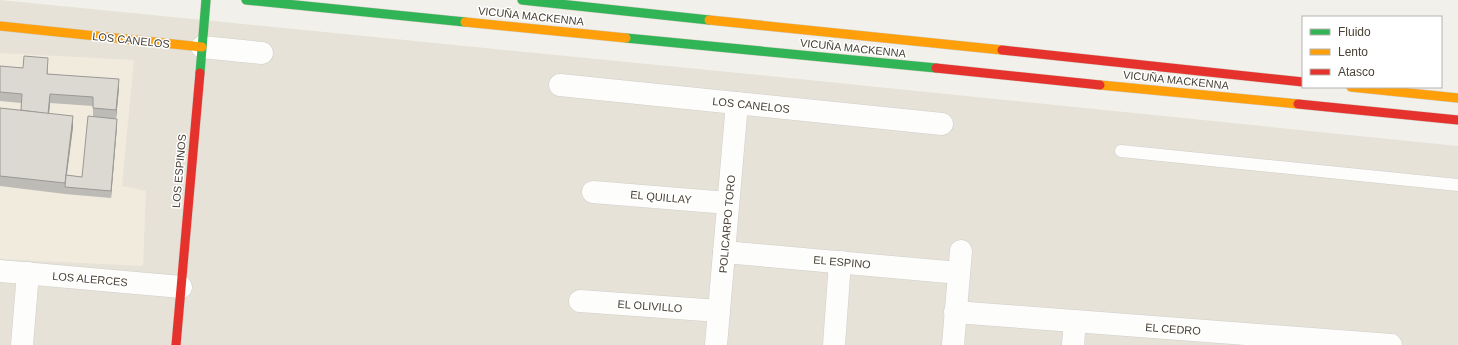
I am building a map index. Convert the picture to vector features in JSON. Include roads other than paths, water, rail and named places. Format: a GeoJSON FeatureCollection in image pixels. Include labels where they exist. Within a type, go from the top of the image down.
{"type":"FeatureCollection","features":[{"type":"Feature","properties":{"kind":"main road","name":"LOS ESPINOS"},"geometry":{"type":"LineString","coordinates":[[176,345],[206,0]]}},
{"type":"Feature","properties":{"kind":"main road","name":"VICUÑA MACKENNA"},"geometry":{"type":"LineString","coordinates":[[246,0],[1458,120]]}},
{"type":"Feature","properties":{"kind":"main road","name":"VICUÑA MACKENNA"},"geometry":{"type":"LineString","coordinates":[[522,0],[1302,82]]}},
{"type":"Feature","properties":{"kind":"main road","name":"LOS CANELOS"},"geometry":{"type":"LineString","coordinates":[[0,26],[202,47]]}},
{"type":"Feature","properties":{"kind":"main road"},"geometry":{"type":"LineString","coordinates":[[1361,88],[1458,98]]}},
{"type":"Feature","properties":{"kind":"street","name":"LOS CANELOS"},"geometry":{"type":"LineString","coordinates":[[202,47],[262,53]]}},
{"type":"Feature","properties":{"kind":"street","name":"LOS CANELOS"},"geometry":{"type":"LineString","coordinates":[[560,85],[942,124]]}},
{"type":"Feature","properties":{"kind":"street","name":"POLICARPO TORO"},"geometry":{"type":"LineString","coordinates":[[716,345],[737,103]]}},
{"type":"Feature","properties":{"kind":"street","name":"EL QUILLAY"},"geometry":{"type":"LineString","coordinates":[[593,192],[728,203]]}},
{"type":"Feature","properties":{"kind":"street"},"geometry":{"type":"LineString","coordinates":[[952,345],[961,250]]}},
{"type":"Feature","properties":{"kind":"street","name":"EL ESPINO"},"geometry":{"type":"LineString","coordinates":[[724,252],[959,273]]}},
{"type":"Feature","properties":{"kind":"street"},"geometry":{"type":"LineString","coordinates":[[834,345],[840,262]]}},
{"type":"Feature","properties":{"kind":"street","name":"LOS ALERCES"},"geometry":{"type":"LineString","coordinates":[[0,271],[181,287]]}},
{"type":"Feature","properties":{"kind":"street"},"geometry":{"type":"LineString","coordinates":[[22,345],[28,273]]}},
{"type":"Feature","properties":{"kind":"street","name":"EL OLIVILLO"},"geometry":{"type":"LineString","coordinates":[[580,301],[719,311]]}},
{"type":"Feature","properties":{"kind":"street","name":"EL CEDRO"},"geometry":{"type":"LineString","coordinates":[[955,312],[1075,321],[1194,338],[1391,345]]}},
{"type":"Feature","properties":{"kind":"street"},"geometry":{"type":"LineString","coordinates":[[1073,345],[1075,321]]}},
{"type":"Feature","properties":{"kind":"lane"},"geometry":{"type":"LineString","coordinates":[[373,0],[373,12]]}},
{"type":"Feature","properties":{"kind":"lane"},"geometry":{"type":"LineString","coordinates":[[1121,151],[1458,184]]}}]}
